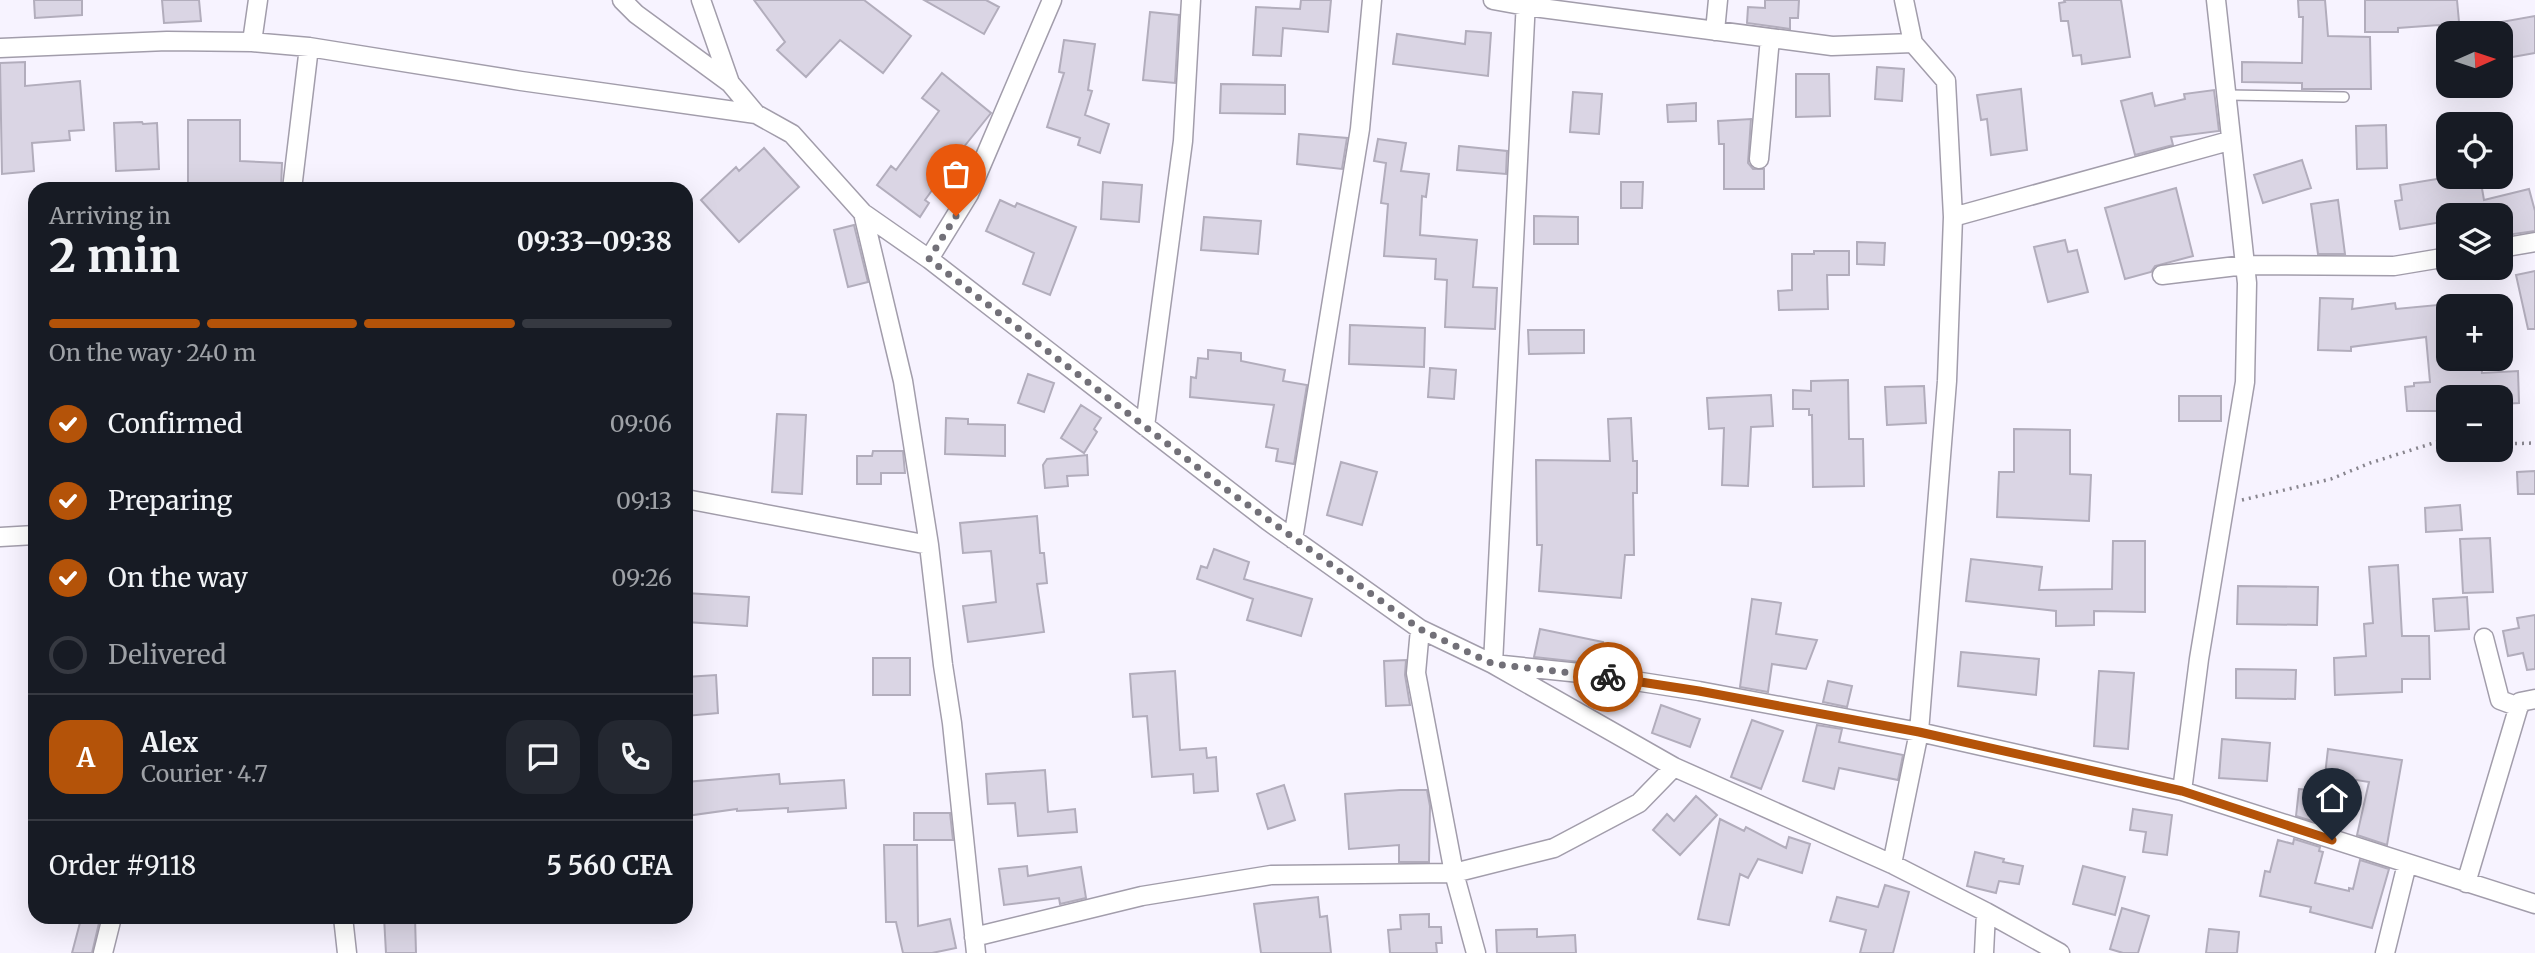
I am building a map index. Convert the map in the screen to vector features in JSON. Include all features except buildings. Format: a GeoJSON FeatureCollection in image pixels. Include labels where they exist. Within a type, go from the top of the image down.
{"type":"FeatureCollection","features":[{"type":"Feature","properties":{"kind":"street"},"geometry":{"type":"LineString","coordinates":[[252,43],[258,0]]}},
{"type":"Feature","properties":{"kind":"street"},"geometry":{"type":"LineString","coordinates":[[622,0],[636,14],[730,83],[757,114],[792,134],[863,213],[929,259],[1293,539],[1420,629],[1493,664],[1674,767],[1892,864],[2060,953]]}},
{"type":"Feature","properties":{"kind":"street"},"geometry":{"type":"LineString","coordinates":[[701,0],[730,83]]}},
{"type":"Feature","properties":{"kind":"street"},"geometry":{"type":"LineString","coordinates":[[929,259],[969,194],[1052,0]]}},
{"type":"Feature","properties":{"kind":"street"},"geometry":{"type":"LineString","coordinates":[[1145,426],[1183,141],[1191,0]]}},
{"type":"Feature","properties":{"kind":"street"},"geometry":{"type":"LineString","coordinates":[[1293,539],[1360,129],[1372,0]]}},
{"type":"Feature","properties":{"kind":"street"},"geometry":{"type":"LineString","coordinates":[[1493,0],[1832,46],[1913,43]]}},
{"type":"Feature","properties":{"kind":"street"},"geometry":{"type":"LineString","coordinates":[[1714,31],[1718,0]]}},
{"type":"Feature","properties":{"kind":"street"},"geometry":{"type":"LineString","coordinates":[[1892,864],[1919,732],[1947,381],[1953,217],[1946,81],[1913,43],[1904,0]]}},
{"type":"Feature","properties":{"kind":"street"},"geometry":{"type":"LineString","coordinates":[[2182,791],[2199,659],[2245,382],[2247,283],[2216,0]]}},
{"type":"Feature","properties":{"kind":"street"},"geometry":{"type":"LineString","coordinates":[[1493,664],[1526,3]]}},
{"type":"Feature","properties":{"kind":"street"},"geometry":{"type":"LineString","coordinates":[[1759,159],[1770,38]]}},
{"type":"Feature","properties":{"kind":"street"},"geometry":{"type":"LineString","coordinates":[[0,48],[167,41],[309,47],[522,81],[757,114]]}},
{"type":"Feature","properties":{"kind":"street"},"geometry":{"type":"LineString","coordinates":[[293,182],[309,47]]}},
{"type":"Feature","properties":{"kind":"street"},"geometry":{"type":"LineString","coordinates":[[1953,217],[2230,141]]}},
{"type":"Feature","properties":{"kind":"street"},"geometry":{"type":"LineString","coordinates":[[863,213],[903,381],[929,545],[952,723],[975,945],[1142,896],[1271,875],[1454,873],[1554,848],[1639,803],[1674,767]]}},
{"type":"Feature","properties":{"kind":"street"},"geometry":{"type":"LineString","coordinates":[[2513,246],[2535,242]]}},
{"type":"Feature","properties":{"kind":"street"},"geometry":{"type":"LineString","coordinates":[[2162,275],[2245,265],[2394,266],[2436,259]]}},
{"type":"Feature","properties":{"kind":"street"},"geometry":{"type":"LineString","coordinates":[[693,500],[929,545]]}},
{"type":"Feature","properties":{"kind":"street"},"geometry":{"type":"LineString","coordinates":[[0,537],[28,535]]}},
{"type":"Feature","properties":{"kind":"street"},"geometry":{"type":"LineString","coordinates":[[1420,629],[1416,673],[1454,873],[1476,953]]}},
{"type":"Feature","properties":{"kind":"street"},"geometry":{"type":"LineString","coordinates":[[2466,883],[2527,703],[2500,701],[2484,638]]}},
{"type":"Feature","properties":{"kind":"street"},"geometry":{"type":"LineString","coordinates":[[1493,664],[1590,674],[1699,691],[1919,732],[2182,791],[2535,904]]}},
{"type":"Feature","properties":{"kind":"street"},"geometry":{"type":"LineString","coordinates":[[2385,953],[2407,864]]}},
{"type":"Feature","properties":{"kind":"street"},"geometry":{"type":"LineString","coordinates":[[1984,953],[1986,912]]}},
{"type":"Feature","properties":{"kind":"street"},"geometry":{"type":"LineString","coordinates":[[103,953],[110,924]]}},
{"type":"Feature","properties":{"kind":"street"},"geometry":{"type":"LineString","coordinates":[[344,924],[347,953]]}},
{"type":"Feature","properties":{"kind":"lane"},"geometry":{"type":"LineString","coordinates":[[2227,95],[2344,97]]}},
{"type":"Feature","properties":{"kind":"path"},"geometry":{"type":"LineString","coordinates":[[2225,502],[2250,499],[2331,479],[2370,463],[2436,442]]}},
{"type":"Feature","properties":{"kind":"path"},"geometry":{"type":"LineString","coordinates":[[2513,444],[2535,443]]}},
{"type":"Feature","properties":{"kind":"way so far"},"geometry":{"type":"LineString","coordinates":[[956,216],[929,259],[1223,487],[1420,629],[1493,664],[1608,677]]}},
{"type":"Feature","properties":{"kind":"route"},"geometry":{"type":"LineString","coordinates":[[1608,677],[1919,732],[2129,779],[2182,791],[2332,840]]}}]}
